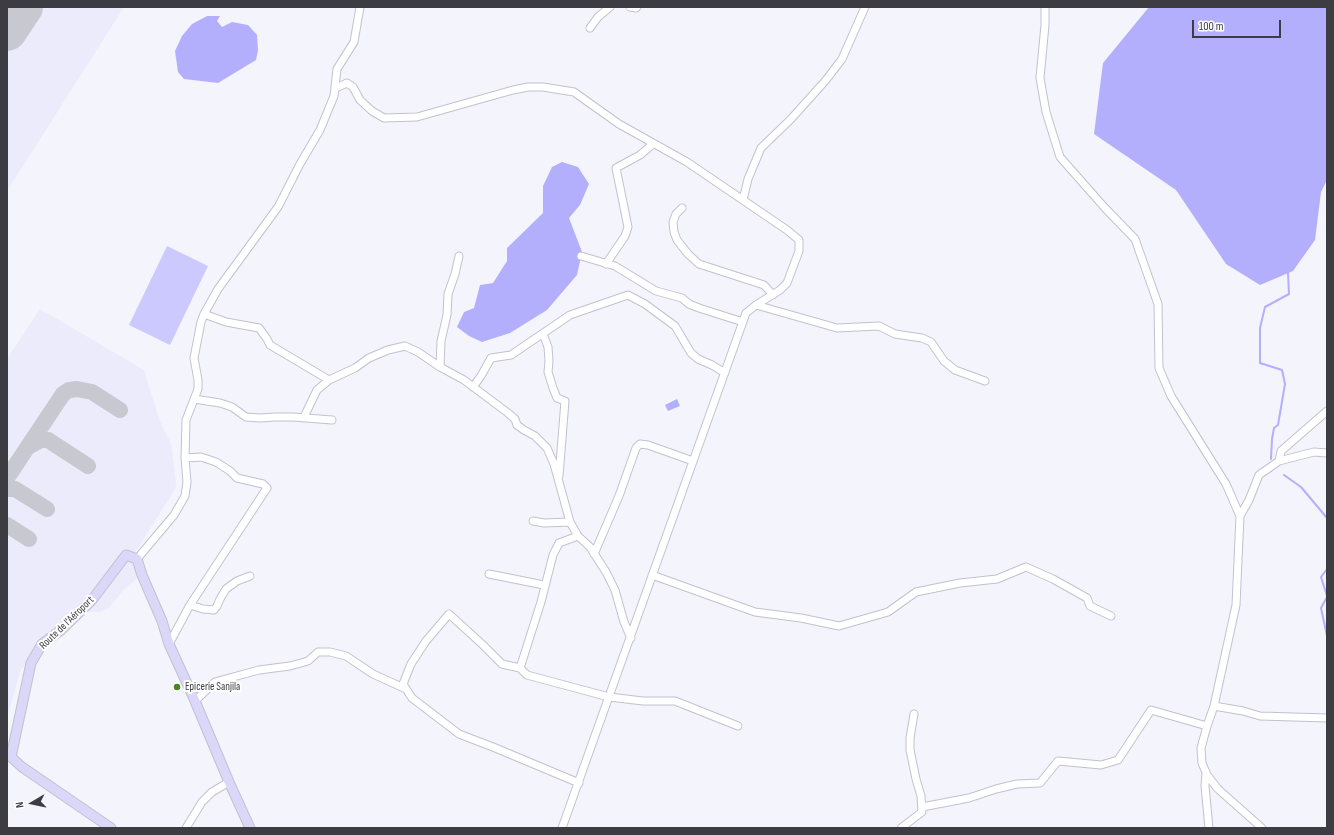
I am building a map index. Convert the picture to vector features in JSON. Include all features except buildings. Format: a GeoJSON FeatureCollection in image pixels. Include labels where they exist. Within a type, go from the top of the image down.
{"type":"FeatureCollection","features":[{"type":"Feature","properties":{"kind":"main road","name":"Route de l'Aéroport"},"geometry":{"type":"LineString","coordinates":[[111,828],[22,767],[10,756],[31,663],[42,644],[61,630],[92,600],[126,555],[137,559]]}},
{"type":"Feature","properties":{"kind":"main road"},"geometry":{"type":"LineString","coordinates":[[137,559],[142,575],[162,621],[169,644],[250,828]]}},
{"type":"Feature","properties":{"kind":"street"},"geometry":{"type":"LineString","coordinates":[[137,559],[174,515],[185,496],[187,482],[185,458],[186,420],[198,389],[198,380],[194,365],[194,349],[204,314],[218,289],[278,207],[300,164],[320,130],[334,96],[337,69],[354,42],[360,7]]}},
{"type":"Feature","properties":{"kind":"street"},"geometry":{"type":"LineString","coordinates":[[590,28],[598,17],[610,7]]}},
{"type":"Feature","properties":{"kind":"street"},"geometry":{"type":"LineString","coordinates":[[630,7],[637,7]]}},
{"type":"Feature","properties":{"kind":"street"},"geometry":{"type":"LineString","coordinates":[[743,200],[748,179],[760,148],[792,119],[842,59],[865,7]]}},
{"type":"Feature","properties":{"kind":"street"},"geometry":{"type":"LineString","coordinates":[[1045,7],[1045,25],[1040,78],[1046,112],[1060,157],[1105,208],[1135,239],[1158,304],[1159,368],[1171,396],[1226,484],[1240,516],[1236,606],[1214,706],[1201,748],[1202,763],[1206,772],[1218,789],[1262,828]]}},
{"type":"Feature","properties":{"kind":"street"},"geometry":{"type":"LineString","coordinates":[[336,88],[347,83],[353,87],[360,100],[372,111],[384,118],[417,117],[528,86],[574,92],[619,124],[686,162],[787,230],[799,240],[799,251],[787,283],[780,290],[746,313],[562,828]]}},
{"type":"Feature","properties":{"kind":"street"},"geometry":{"type":"LineString","coordinates":[[606,264],[625,236],[628,227],[616,168],[640,155],[653,144]]}},
{"type":"Feature","properties":{"kind":"street"},"geometry":{"type":"LineString","coordinates":[[682,208],[676,214],[673,222],[674,232],[677,240],[688,254],[699,264],[764,285],[772,295]]}},
{"type":"Feature","properties":{"kind":"street"},"geometry":{"type":"LineString","coordinates":[[440,367],[441,341],[447,315],[448,294],[459,256]]}},
{"type":"Feature","properties":{"kind":"street"},"geometry":{"type":"LineString","coordinates":[[581,256],[615,266],[656,291],[682,298],[689,304],[699,308],[743,322]]}},
{"type":"Feature","properties":{"kind":"street"},"geometry":{"type":"LineString","coordinates":[[473,387],[492,358],[511,355],[570,315],[628,295],[645,304],[675,326],[691,353],[698,359],[725,373]]}},
{"type":"Feature","properties":{"kind":"street"},"geometry":{"type":"LineString","coordinates":[[756,305],[837,328],[879,326],[895,334],[922,338],[931,342],[944,361],[955,370],[985,380]]}},
{"type":"Feature","properties":{"kind":"street"},"geometry":{"type":"LineString","coordinates":[[204,314],[226,322],[259,328],[267,338],[270,345],[329,380]]}},
{"type":"Feature","properties":{"kind":"street"},"geometry":{"type":"LineString","coordinates":[[543,334],[548,347],[548,372],[552,388],[557,398],[565,401],[559,482]]}},
{"type":"Feature","properties":{"kind":"street"},"geometry":{"type":"LineString","coordinates":[[304,418],[317,390],[329,380],[355,368],[369,358],[388,350],[405,346],[418,352],[440,367],[464,380],[508,413],[515,419],[517,425],[535,436],[547,448],[554,464],[570,522],[578,536],[590,547],[606,572],[615,590],[624,622],[631,638]]}},
{"type":"Feature","properties":{"kind":"street"},"geometry":{"type":"LineString","coordinates":[[194,399],[220,403],[232,407],[246,417],[332,420]]}},
{"type":"Feature","properties":{"kind":"street"},"geometry":{"type":"LineString","coordinates":[[1279,461],[1281,451],[1327,411]]}},
{"type":"Feature","properties":{"kind":"street"},"geometry":{"type":"LineString","coordinates":[[594,554],[619,496],[636,448],[640,444],[648,445],[693,461]]}},
{"type":"Feature","properties":{"kind":"street"},"geometry":{"type":"LineString","coordinates":[[1240,516],[1249,500],[1259,475],[1279,461],[1314,452],[1327,453]]}},
{"type":"Feature","properties":{"kind":"street"},"geometry":{"type":"LineString","coordinates":[[169,644],[190,605],[267,488],[264,484],[237,478],[216,462],[201,457],[185,458]]}},
{"type":"Feature","properties":{"kind":"street"},"geometry":{"type":"LineString","coordinates":[[533,522],[570,522]]}},
{"type":"Feature","properties":{"kind":"street"},"geometry":{"type":"LineString","coordinates":[[520,668],[541,602],[544,585],[553,555],[559,543],[578,536]]}},
{"type":"Feature","properties":{"kind":"street"},"geometry":{"type":"LineString","coordinates":[[652,575],[756,612],[802,618],[839,626],[888,612],[916,592],[960,583],[997,579],[1026,567],[1054,579],[1087,598],[1090,606],[1111,616]]}},
{"type":"Feature","properties":{"kind":"street"},"geometry":{"type":"LineString","coordinates":[[489,574],[544,585]]}},
{"type":"Feature","properties":{"kind":"street"},"geometry":{"type":"LineString","coordinates":[[190,605],[203,609],[214,610],[226,589],[237,581],[250,576]]}},
{"type":"Feature","properties":{"kind":"street"},"geometry":{"type":"LineString","coordinates":[[579,783],[458,734],[412,698],[403,684],[411,664],[428,638],[449,614],[502,664],[520,668],[527,675],[609,697],[643,701],[675,701],[738,726]]}},
{"type":"Feature","properties":{"kind":"street"},"geometry":{"type":"LineString","coordinates":[[195,701],[215,682],[259,670],[302,663],[308,661],[318,652],[330,652],[346,656],[373,674],[406,689]]}},
{"type":"Feature","properties":{"kind":"street"},"geometry":{"type":"LineString","coordinates":[[1214,706],[1243,711],[1260,716],[1327,718]]}},
{"type":"Feature","properties":{"kind":"street"},"geometry":{"type":"LineString","coordinates":[[922,807],[969,798],[1017,784],[1040,783],[1058,761],[1101,765],[1118,760],[1151,710],[1207,726]]}},
{"type":"Feature","properties":{"kind":"street"},"geometry":{"type":"LineString","coordinates":[[901,828],[922,812],[921,796],[910,750],[910,738],[914,714]]}},
{"type":"Feature","properties":{"kind":"street"},"geometry":{"type":"LineString","coordinates":[[1206,772],[1205,786],[1209,828]]}},
{"type":"Feature","properties":{"kind":"street"},"geometry":{"type":"LineString","coordinates":[[186,828],[202,802],[212,792],[229,782]]}},
{"type":"Feature","properties":{"kind":"shaded area"},"geometry":{"type":"Polygon","coordinates":[[[7,7],[124,7],[7,191],[7,7]]]}},
{"type":"Feature","properties":{"kind":"shaded area"},"geometry":{"type":"Polygon","coordinates":[[[1149,7],[1327,7],[1327,180],[1321,192],[1315,240],[1293,271],[1260,285],[1226,264],[1176,190],[1094,134],[1103,63],[1149,7]]]}},
{"type":"Feature","properties":{"kind":"shaded area"},"geometry":{"type":"Polygon","coordinates":[[[207,16],[220,16],[217,21],[222,27],[232,22],[248,25],[257,35],[258,50],[256,60],[218,83],[184,79],[178,72],[175,51],[182,36],[192,24],[207,16]]]}},
{"type":"Feature","properties":{"kind":"shaded area"},"geometry":{"type":"Polygon","coordinates":[[[562,162],[578,167],[589,184],[580,205],[569,218],[582,252],[577,275],[547,310],[510,333],[482,342],[469,336],[457,327],[464,312],[474,308],[480,285],[493,283],[507,261],[507,248],[543,213],[543,186],[552,167],[562,162]]]}},
{"type":"Feature","properties":{"kind":"shaded area"},"geometry":{"type":"Polygon","coordinates":[[[167,246],[208,266],[170,345],[129,325],[167,246]]]}},
{"type":"Feature","properties":{"kind":"shaded area"},"geometry":{"type":"Polygon","coordinates":[[[40,309],[144,370],[159,419],[171,443],[176,483],[175,489],[135,553],[138,577],[122,592],[109,608],[100,612],[81,612],[39,643],[20,672],[7,718],[7,359],[40,309]]]}},
{"type":"Feature","properties":{"kind":"shaded area"},"geometry":{"type":"Polygon","coordinates":[[[677,399],[680,406],[668,411],[665,405],[677,399]]]}},
{"type":"Feature","properties":{"kind":"waterway"},"geometry":{"type":"LineString","coordinates":[[1271,459],[1274,428],[1278,425],[1285,384],[1282,370],[1260,363],[1260,328],[1265,307],[1289,294],[1288,273]]}},
{"type":"Feature","properties":{"kind":"waterway"},"geometry":{"type":"LineString","coordinates":[[1284,475],[1301,487],[1327,518]]}},
{"type":"Feature","properties":{"kind":"waterway"},"geometry":{"type":"LineString","coordinates":[[1327,569],[1321,577],[1327,596]]}},
{"type":"Feature","properties":{"kind":"waterway"},"geometry":{"type":"LineString","coordinates":[[1327,597],[1321,608],[1327,636]]}},
{"type":"Feature","properties":{"kind":"taxiway"},"geometry":{"type":"LineString","coordinates":[[7,478],[63,394],[69,390],[77,389],[92,392],[120,410]]}},
{"type":"Feature","properties":{"kind":"taxiway"},"geometry":{"type":"LineString","coordinates":[[28,447],[41,440],[48,440],[88,466]]}},
{"type":"Feature","properties":{"kind":"taxiway"},"geometry":{"type":"LineString","coordinates":[[7,489],[15,489],[47,509]]}},
{"type":"Feature","properties":{"kind":"taxiway"},"geometry":{"type":"LineString","coordinates":[[7,525],[29,539]]}},
{"type":"Feature","properties":{"kind":"runway"},"geometry":{"type":"LineString","coordinates":[[7,31],[23,7]]}},
{"type":"Feature","properties":{"kind":"place","name":"Epicerie Sanjila"},"geometry":{"type":"Point","coordinates":[177,687]}}]}
